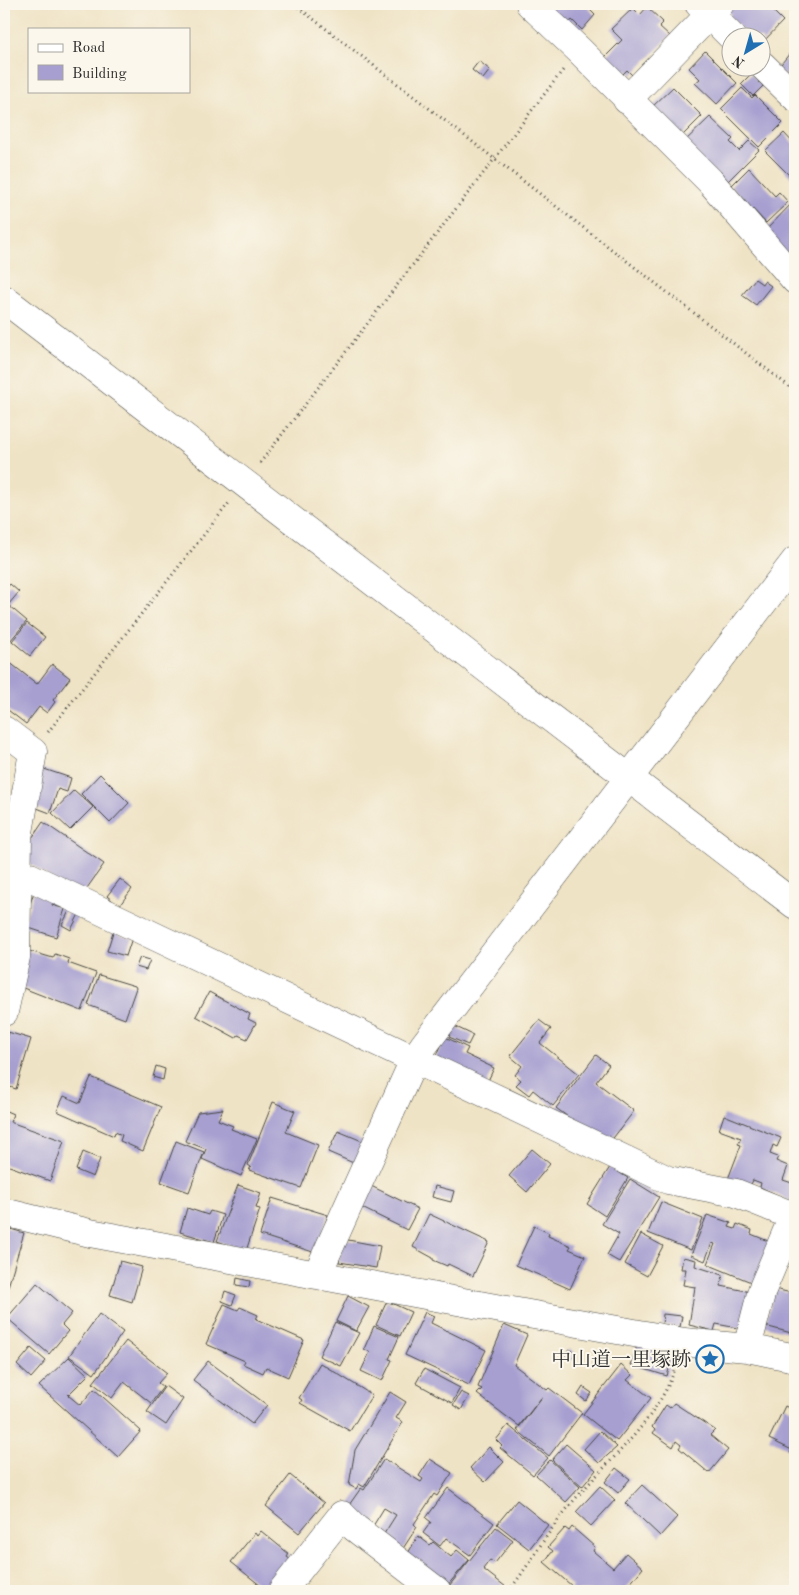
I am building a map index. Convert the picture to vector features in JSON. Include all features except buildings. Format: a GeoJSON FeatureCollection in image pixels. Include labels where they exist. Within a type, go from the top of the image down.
{"type":"FeatureCollection","features":[{"type":"Feature","properties":{"kind":"street"},"geometry":{"type":"LineString","coordinates":[[530,4],[579,50],[710,181],[795,280]]}},
{"type":"Feature","properties":{"kind":"street"},"geometry":{"type":"LineString","coordinates":[[627,100],[710,7],[726,28]]}},
{"type":"Feature","properties":{"kind":"street"},"geometry":{"type":"LineString","coordinates":[[772,75],[795,97]]}},
{"type":"Feature","properties":{"kind":"street"},"geometry":{"type":"LineString","coordinates":[[4,299],[628,779],[795,905]]}},
{"type":"Feature","properties":{"kind":"street"},"geometry":{"type":"LineString","coordinates":[[318,1274],[414,1060],[795,561]]}},
{"type":"Feature","properties":{"kind":"street"},"geometry":{"type":"LineString","coordinates":[[4,730],[33,752],[18,838],[16,957],[4,1012]]}},
{"type":"Feature","properties":{"kind":"street"},"geometry":{"type":"LineString","coordinates":[[16,876],[30,877],[668,1180],[736,1193],[794,1214],[762,1290],[747,1348]]}},
{"type":"Feature","properties":{"kind":"street"},"geometry":{"type":"LineString","coordinates":[[4,1212],[90,1233],[684,1342],[747,1348],[793,1357]]}},
{"type":"Feature","properties":{"kind":"street"},"geometry":{"type":"LineString","coordinates":[[282,1591],[342,1515],[355,1528],[437,1591]]}},
{"type":"Feature","properties":{"kind":"path"},"geometry":{"type":"LineString","coordinates":[[294,4],[795,390]]}},
{"type":"Feature","properties":{"kind":"path"},"geometry":{"type":"LineString","coordinates":[[33,752],[244,484],[579,50]]}},
{"type":"Feature","properties":{"kind":"path"},"geometry":{"type":"LineString","coordinates":[[509,1591],[531,1563],[566,1510],[634,1438],[665,1394],[684,1342]]}},
{"type":"Feature","properties":{"kind":"place","name":"中山道一里塚跡"},"geometry":{"type":"Point","coordinates":[710,1359]}}]}
